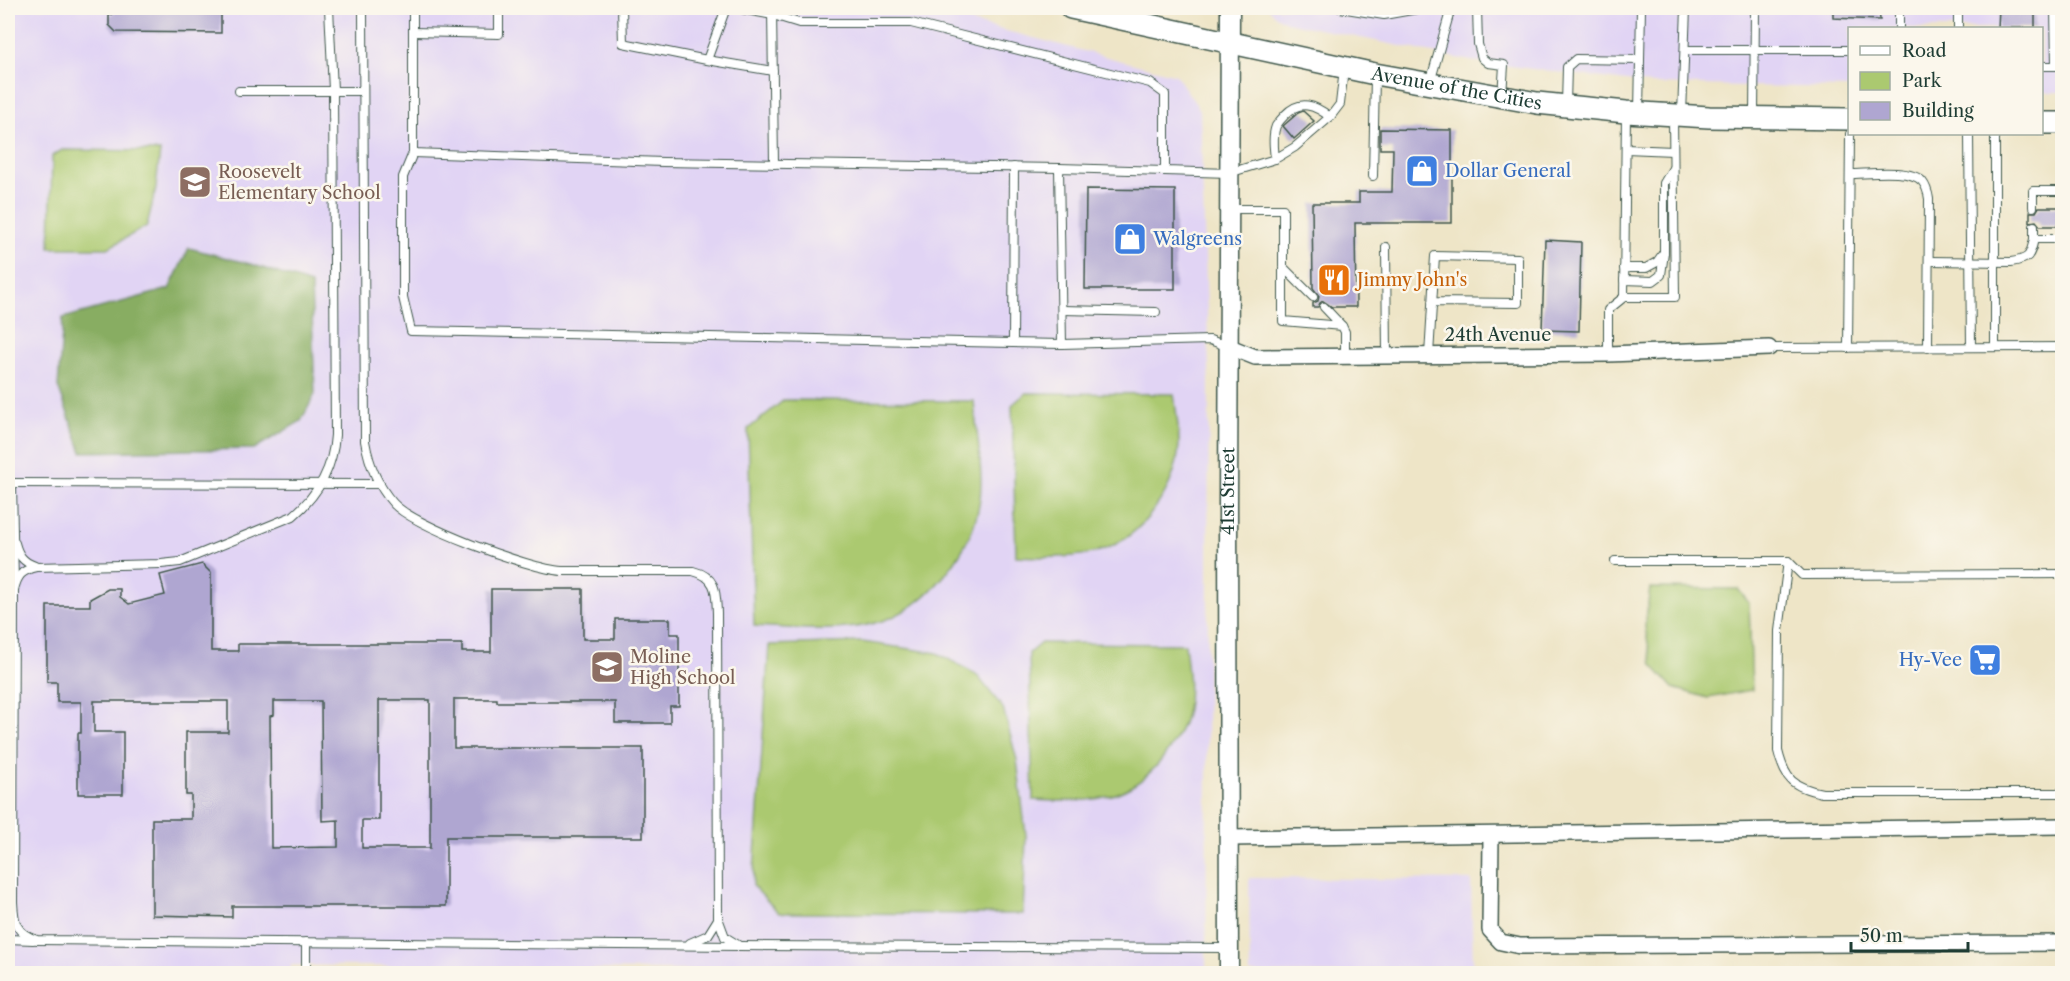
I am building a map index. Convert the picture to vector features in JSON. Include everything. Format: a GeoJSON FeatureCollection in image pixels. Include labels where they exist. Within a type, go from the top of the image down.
{"type":"FeatureCollection","features":[{"type":"Feature","properties":{"kind":"main road","name":"Avenue of the Cities"},"geometry":{"type":"LineString","coordinates":[[1071,8],[1115,12],[1230,44],[1430,85],[1501,97],[1566,106],[1677,115],[1848,119]]}},
{"type":"Feature","properties":{"kind":"main road"},"geometry":{"type":"LineString","coordinates":[[2043,123],[2062,123]]}},
{"type":"Feature","properties":{"kind":"street","name":"41st Street"},"geometry":{"type":"LineString","coordinates":[[1229,974],[1230,8]]}},
{"type":"Feature","properties":{"kind":"street","name":"24th Avenue"},"geometry":{"type":"LineString","coordinates":[[1230,347],[1255,357],[1608,354],[1769,348]]}},
{"type":"Feature","properties":{"kind":"street"},"geometry":{"type":"LineString","coordinates":[[1230,838],[2062,826]]}},
{"type":"Feature","properties":{"kind":"street"},"geometry":{"type":"LineString","coordinates":[[1491,835],[1491,930],[1501,942],[1520,946],[2062,943]]}},
{"type":"Feature","properties":{"kind":"lane"},"geometry":{"type":"LineString","coordinates":[[14,590],[16,579],[21,573],[36,567],[180,562],[293,516],[305,506],[321,483],[331,464],[335,435],[333,90],[329,8]]}},
{"type":"Feature","properties":{"kind":"lane"},"geometry":{"type":"LineString","coordinates":[[363,8],[365,441],[368,458],[380,484],[393,504],[426,525],[521,563],[552,571],[693,571],[707,576],[716,591],[717,613],[718,918],[725,937],[739,946]]}},
{"type":"Feature","properties":{"kind":"lane"},"geometry":{"type":"LineString","coordinates":[[413,8],[413,153],[403,177],[403,297],[411,331],[1013,344],[1210,340],[1230,347]]}},
{"type":"Feature","properties":{"kind":"lane"},"geometry":{"type":"LineString","coordinates":[[413,32],[500,34],[499,8]]}},
{"type":"Feature","properties":{"kind":"lane"},"geometry":{"type":"LineString","coordinates":[[622,8],[623,43],[773,71]]}},
{"type":"Feature","properties":{"kind":"lane"},"geometry":{"type":"LineString","coordinates":[[707,60],[726,8]]}},
{"type":"Feature","properties":{"kind":"lane"},"geometry":{"type":"LineString","coordinates":[[736,8],[772,11],[799,23],[911,23],[1150,83],[1165,94],[1166,171]]}},
{"type":"Feature","properties":{"kind":"lane"},"geometry":{"type":"LineString","coordinates":[[1339,8],[1384,15],[1423,8]]}},
{"type":"Feature","properties":{"kind":"lane"},"geometry":{"type":"LineString","coordinates":[[1430,85],[1451,8]]}},
{"type":"Feature","properties":{"kind":"lane"},"geometry":{"type":"LineString","coordinates":[[1477,8],[1478,44],[1482,58],[1488,63],[1504,65],[1501,97]]}},
{"type":"Feature","properties":{"kind":"lane"},"geometry":{"type":"LineString","coordinates":[[1624,297],[1626,149],[1640,60],[1641,8]]}},
{"type":"Feature","properties":{"kind":"lane"},"geometry":{"type":"LineString","coordinates":[[1608,354],[1608,310],[1624,297],[1675,297],[1673,151],[1685,50],[1686,8]]}},
{"type":"Feature","properties":{"kind":"lane"},"geometry":{"type":"LineString","coordinates":[[1754,117],[1755,8]]}},
{"type":"Feature","properties":{"kind":"lane"},"geometry":{"type":"LineString","coordinates":[[1899,8],[1899,27]]}},
{"type":"Feature","properties":{"kind":"lane"},"geometry":{"type":"LineString","coordinates":[[1958,8],[1958,27]]}},
{"type":"Feature","properties":{"kind":"lane"},"geometry":{"type":"LineString","coordinates":[[2043,66],[2059,66],[2055,8]]}},
{"type":"Feature","properties":{"kind":"lane"},"geometry":{"type":"LineString","coordinates":[[772,11],[774,164]]}},
{"type":"Feature","properties":{"kind":"lane"},"geometry":{"type":"LineString","coordinates":[[1685,50],[1848,50]]}},
{"type":"Feature","properties":{"kind":"lane"},"geometry":{"type":"LineString","coordinates":[[1566,106],[1567,67],[1576,59],[1640,60]]}},
{"type":"Feature","properties":{"kind":"lane"},"geometry":{"type":"LineString","coordinates":[[413,153],[579,160],[1229,173],[1275,159],[1295,147],[1330,117],[1340,104],[1344,68]]}},
{"type":"Feature","properties":{"kind":"lane"},"geometry":{"type":"LineString","coordinates":[[1373,176],[1375,74]]}},
{"type":"Feature","properties":{"kind":"lane"},"geometry":{"type":"LineString","coordinates":[[239,91],[363,91]]}},
{"type":"Feature","properties":{"kind":"lane"},"geometry":{"type":"LineString","coordinates":[[1275,159],[1276,126],[1287,113],[1298,105],[1309,104],[1319,108],[1330,117]]}},
{"type":"Feature","properties":{"kind":"lane"},"geometry":{"type":"LineString","coordinates":[[1848,348],[1850,135]]}},
{"type":"Feature","properties":{"kind":"lane"},"geometry":{"type":"LineString","coordinates":[[1969,135],[1971,347]]}},
{"type":"Feature","properties":{"kind":"lane"},"geometry":{"type":"LineString","coordinates":[[1995,135],[1995,347]]}},
{"type":"Feature","properties":{"kind":"lane"},"geometry":{"type":"LineString","coordinates":[[1626,149],[1673,151]]}},
{"type":"Feature","properties":{"kind":"lane"},"geometry":{"type":"LineString","coordinates":[[1013,344],[1014,167]]}},
{"type":"Feature","properties":{"kind":"lane"},"geometry":{"type":"LineString","coordinates":[[1624,280],[1653,281],[1662,275],[1664,183],[1674,167]]}},
{"type":"Feature","properties":{"kind":"lane"},"geometry":{"type":"LineString","coordinates":[[1059,168],[1062,344]]}},
{"type":"Feature","properties":{"kind":"lane"},"geometry":{"type":"LineString","coordinates":[[1850,174],[1909,174],[1921,179],[1926,188],[1929,199],[1928,348]]}},
{"type":"Feature","properties":{"kind":"lane"},"geometry":{"type":"LineString","coordinates":[[2033,207],[2033,191],[2062,191]]}},
{"type":"Feature","properties":{"kind":"lane"},"geometry":{"type":"LineString","coordinates":[[1229,209],[1283,209],[1283,321],[1342,326]]}},
{"type":"Feature","properties":{"kind":"lane"},"geometry":{"type":"LineString","coordinates":[[1929,261],[2024,260],[2031,254],[2034,226]]}},
{"type":"Feature","properties":{"kind":"lane"},"geometry":{"type":"LineString","coordinates":[[2034,239],[2062,239]]}},
{"type":"Feature","properties":{"kind":"lane"},"geometry":{"type":"LineString","coordinates":[[1386,247],[1387,355]]}},
{"type":"Feature","properties":{"kind":"lane"},"geometry":{"type":"LineString","coordinates":[[1624,268],[1646,268],[1657,262],[1664,252]]}},
{"type":"Feature","properties":{"kind":"lane"},"geometry":{"type":"LineString","coordinates":[[1429,355],[1432,302],[1435,256],[1518,258],[1518,303],[1432,302]]}},
{"type":"Feature","properties":{"kind":"lane"},"geometry":{"type":"LineString","coordinates":[[1283,267],[1313,297]]}},
{"type":"Feature","properties":{"kind":"lane"},"geometry":{"type":"LineString","coordinates":[[1324,307],[1345,332],[1346,356]]}},
{"type":"Feature","properties":{"kind":"lane"},"geometry":{"type":"LineString","coordinates":[[1062,310],[1156,312]]}},
{"type":"Feature","properties":{"kind":"lane"},"geometry":{"type":"LineString","coordinates":[[1769,348],[2062,347]]}},
{"type":"Feature","properties":{"kind":"lane"},"geometry":{"type":"LineString","coordinates":[[37,939],[22,932],[14,921],[14,590],[10,483],[380,484]]}},
{"type":"Feature","properties":{"kind":"lane"},"geometry":{"type":"LineString","coordinates":[[12,535],[20,557],[36,567]]}},
{"type":"Feature","properties":{"kind":"lane"},"geometry":{"type":"LineString","coordinates":[[1615,561],[1788,561],[1802,575],[2062,574]]}},
{"type":"Feature","properties":{"kind":"lane"},"geometry":{"type":"LineString","coordinates":[[1788,561],[1779,631],[1778,751],[1782,770],[1798,787],[1822,793],[2062,793]]}},
{"type":"Feature","properties":{"kind":"lane"},"geometry":{"type":"LineString","coordinates":[[8,926],[14,914]]}},
{"type":"Feature","properties":{"kind":"lane"},"geometry":{"type":"LineString","coordinates":[[683,945],[701,940],[708,935],[718,918]]}},
{"type":"Feature","properties":{"kind":"lane"},"geometry":{"type":"LineString","coordinates":[[8,939],[1230,948]]}},
{"type":"Feature","properties":{"kind":"lane"},"geometry":{"type":"LineString","coordinates":[[306,942],[306,974]]}},
{"type":"Feature","properties":{"kind":"shaded area","name":"Moline High School"},"geometry":{"type":"Polygon","coordinates":[[[8,8],[918,8],[1176,75],[1200,110],[1209,368],[1206,973],[900,973],[291,965],[290,974],[8,973],[8,8]]]}},
{"type":"Feature","properties":{"kind":"shaded area"},"geometry":{"type":"Polygon","coordinates":[[[1268,8],[2062,8],[2062,92],[2043,92],[2043,27],[1848,27],[1848,88],[1650,84],[1471,61],[1286,22],[1268,8]]]}},
{"type":"Feature","properties":{"kind":"shaded area"},"geometry":{"type":"Polygon","coordinates":[[[1249,878],[1471,880],[1473,970],[1506,970],[1506,973],[1250,973],[1249,878]]]}},
{"type":"Feature","properties":{"kind":"green space"},"geometry":{"type":"Polygon","coordinates":[[[62,150],[160,151],[156,187],[147,226],[108,248],[50,248],[52,156],[62,150]]]}},
{"type":"Feature","properties":{"kind":"green space"},"geometry":{"type":"Polygon","coordinates":[[[189,248],[254,265],[311,284],[315,394],[301,421],[254,449],[82,452],[58,387],[63,318],[169,289],[189,248]]]}},
{"type":"Feature","properties":{"kind":"green space"},"geometry":{"type":"Polygon","coordinates":[[[1026,393],[1174,394],[1179,444],[1175,470],[1165,493],[1155,508],[1126,538],[1094,553],[1076,556],[1016,556],[1012,405],[1026,393]]]}},
{"type":"Feature","properties":{"kind":"green space"},"geometry":{"type":"Polygon","coordinates":[[[784,400],[974,401],[981,473],[979,504],[970,535],[954,563],[933,588],[911,606],[889,619],[865,626],[840,629],[754,626],[748,429],[784,400]]]}},
{"type":"Feature","properties":{"kind":"green space"},"geometry":{"type":"Polygon","coordinates":[[[1650,588],[1738,589],[1749,603],[1752,690],[1708,698],[1673,688],[1652,665],[1645,627],[1650,588]]]}},
{"type":"Feature","properties":{"kind":"green space"},"geometry":{"type":"Polygon","coordinates":[[[862,642],[937,653],[976,674],[1003,708],[1017,760],[1026,836],[1023,914],[779,913],[753,886],[769,645],[862,642]]]}},
{"type":"Feature","properties":{"kind":"green space"},"geometry":{"type":"Polygon","coordinates":[[[1041,643],[1185,644],[1189,693],[1184,721],[1165,755],[1138,783],[1123,791],[1090,800],[1033,800],[1029,653],[1041,643]]]}},
{"type":"Feature","properties":{"kind":"building"},"geometry":{"type":"Polygon","coordinates":[[[121,8],[221,8],[221,33],[116,32],[109,25],[109,16],[121,8]]]}},
{"type":"Feature","properties":{"kind":"building"},"geometry":{"type":"Polygon","coordinates":[[[1833,8],[1879,8],[1880,20],[1833,18],[1833,8]]]}},
{"type":"Feature","properties":{"kind":"building"},"geometry":{"type":"Polygon","coordinates":[[[1999,8],[2035,8],[2035,27],[1998,27],[1999,8]]]}},
{"type":"Feature","properties":{"kind":"building"},"geometry":{"type":"Polygon","coordinates":[[[1303,111],[1314,121],[1294,139],[1283,126],[1303,111]]]}},
{"type":"Feature","properties":{"kind":"building","name":"Dollar General"},"geometry":{"type":"Polygon","coordinates":[[[1380,129],[1452,130],[1452,223],[1355,223],[1356,307],[1332,307],[1323,301],[1318,307],[1313,307],[1313,303],[1318,301],[1319,296],[1313,288],[1312,203],[1359,203],[1359,192],[1392,192],[1393,149],[1380,149],[1380,129]]]}},
{"type":"Feature","properties":{"kind":"building","name":"Walgreens"},"geometry":{"type":"Polygon","coordinates":[[[1086,189],[1175,190],[1175,289],[1085,289],[1086,189]]]}},
{"type":"Feature","properties":{"kind":"building"},"geometry":{"type":"Polygon","coordinates":[[[2039,207],[2062,207],[2062,226],[2040,226],[2036,221],[2030,222],[2030,212],[2036,212],[2039,207]]]}},
{"type":"Feature","properties":{"kind":"building"},"geometry":{"type":"Polygon","coordinates":[[[1545,240],[1581,242],[1579,331],[1542,330],[1545,240]]]}},
{"type":"Feature","properties":{"kind":"building"},"geometry":{"type":"Polygon","coordinates":[[[202,564],[211,573],[211,651],[238,651],[238,644],[462,644],[462,652],[491,652],[491,589],[583,589],[583,639],[615,639],[615,619],[670,619],[670,634],[679,634],[679,706],[670,706],[670,723],[615,723],[615,702],[497,702],[497,699],[454,699],[454,748],[643,748],[643,837],[446,837],[446,906],[232,906],[232,917],[152,915],[152,819],[191,819],[191,795],[186,795],[186,732],[228,732],[228,701],[94,701],[94,732],[123,732],[123,794],[78,794],[78,733],[81,733],[81,702],[57,702],[57,682],[47,682],[47,606],[90,606],[90,599],[108,589],[120,589],[120,597],[129,604],[165,595],[160,575],[202,564]],[[379,700],[379,820],[362,820],[362,848],[430,848],[430,700],[379,700]],[[274,701],[274,715],[270,716],[271,848],[338,847],[338,820],[322,821],[321,701],[274,701]]]}},
{"type":"Feature","properties":{"kind":"place","name":"Dollar General"},"geometry":{"type":"Point","coordinates":[1422,171]}},
{"type":"Feature","properties":{"kind":"place","name":"Roosevelt Elementary School"},"geometry":{"type":"Point","coordinates":[195,182]}},
{"type":"Feature","properties":{"kind":"place","name":"Walgreens"},"geometry":{"type":"Point","coordinates":[1130,239]}},
{"type":"Feature","properties":{"kind":"place","name":"Jimmy John's"},"geometry":{"type":"Point","coordinates":[1334,280]}},
{"type":"Feature","properties":{"kind":"place","name":"Hy-Vee"},"geometry":{"type":"Point","coordinates":[1985,660]}},
{"type":"Feature","properties":{"kind":"place","name":"Moline High School"},"geometry":{"type":"Point","coordinates":[607,667]}}]}
